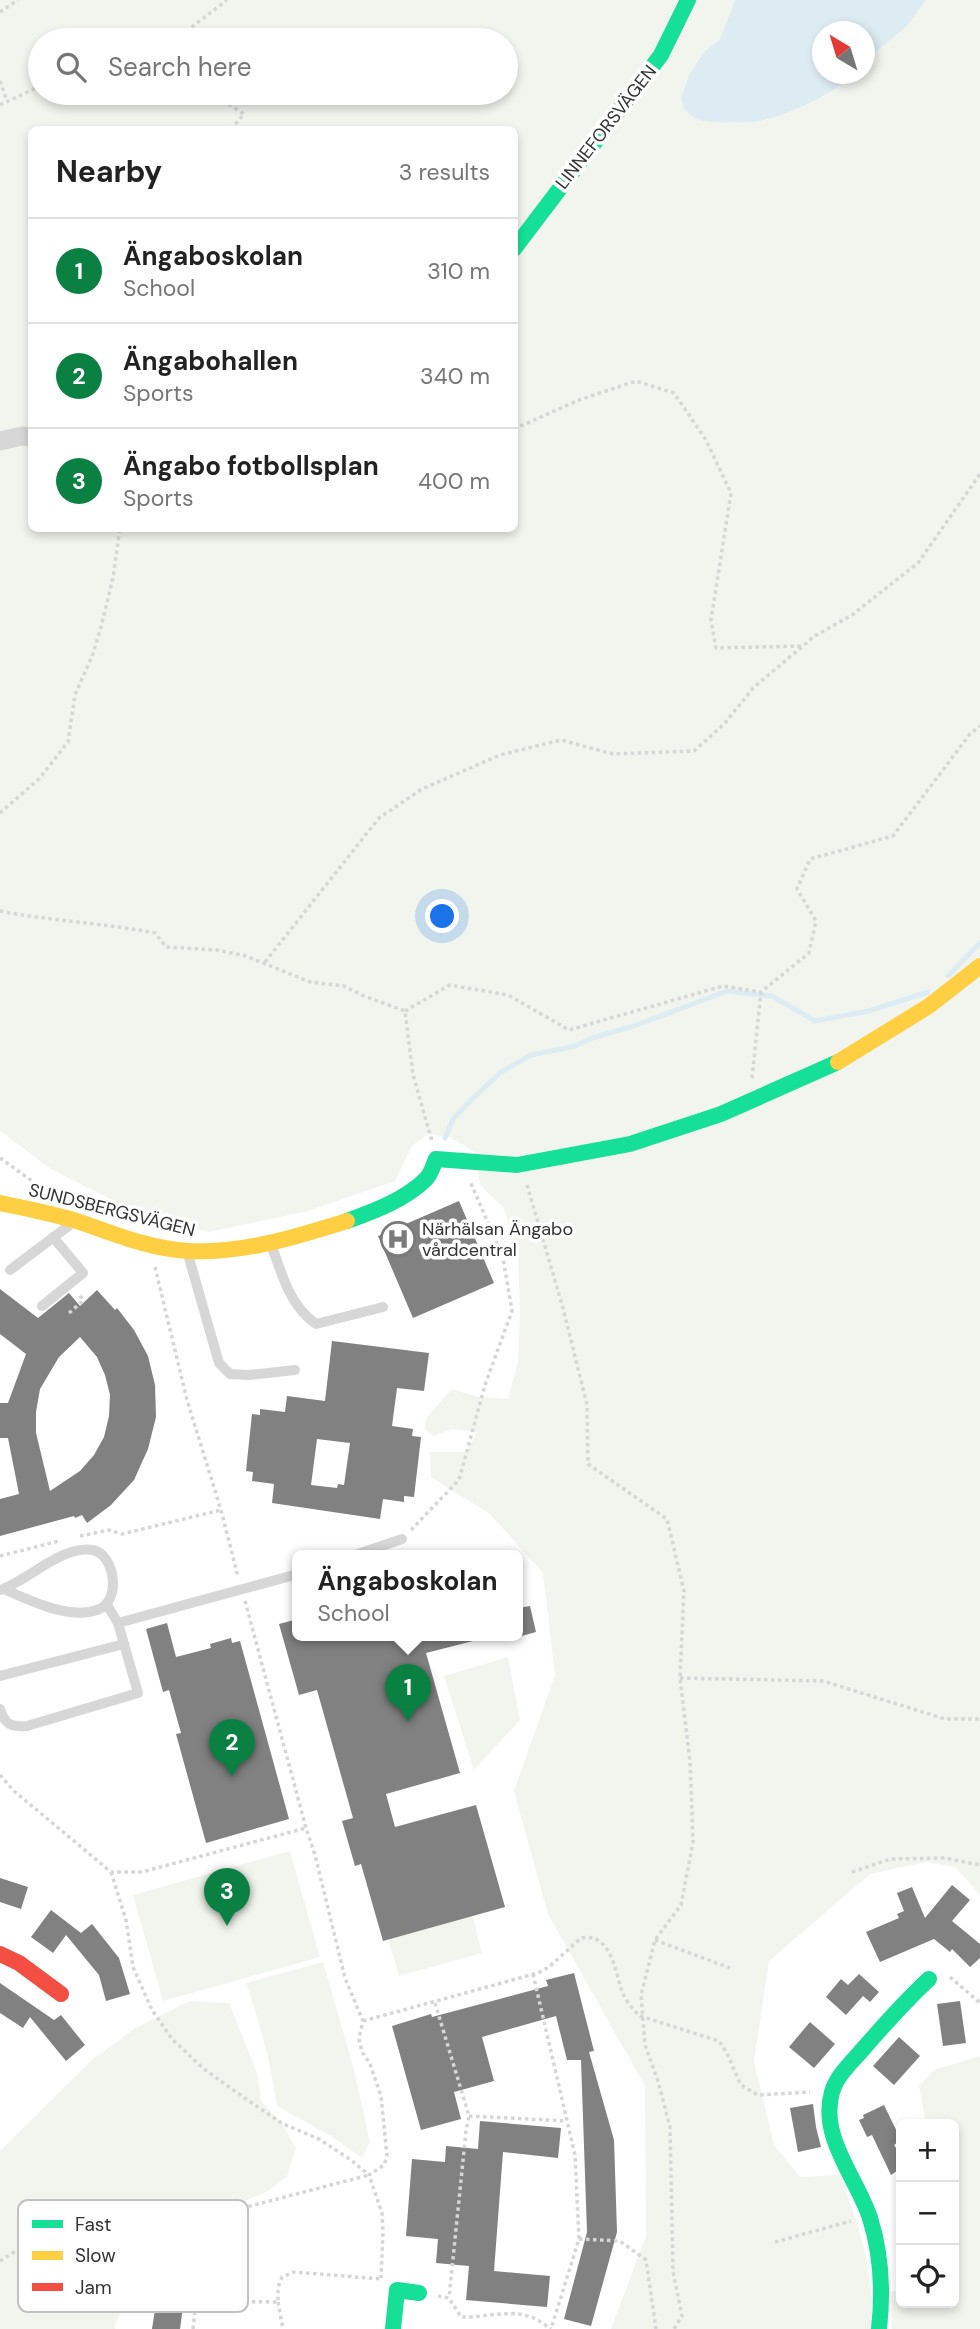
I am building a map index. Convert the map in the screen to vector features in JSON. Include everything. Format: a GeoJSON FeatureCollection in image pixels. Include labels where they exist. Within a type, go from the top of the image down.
{"type":"FeatureCollection","features":[{"type":"Feature","properties":{"kind":"street","name":"LINNEFORSVÄGEN"},"geometry":{"type":"LineString","coordinates":[[518,243],[662,55],[688,0]]}},
{"type":"Feature","properties":{"kind":"street"},"geometry":{"type":"LineString","coordinates":[[0,441],[28,437]]}},
{"type":"Feature","properties":{"kind":"street","name":"SUNDSBERGSVÄGEN"},"geometry":{"type":"LineString","coordinates":[[0,1203],[51,1214],[147,1243],[187,1251],[205,1252],[271,1244],[349,1220],[390,1202],[414,1189],[428,1177],[436,1159],[517,1165],[630,1144],[721,1114],[837,1063],[929,1006],[980,966]]}},
{"type":"Feature","properties":{"kind":"street"},"geometry":{"type":"LineString","coordinates":[[0,1954],[19,1963],[61,1994]]}},
{"type":"Feature","properties":{"kind":"street"},"geometry":{"type":"LineString","coordinates":[[878,2329],[881,2317],[878,2249],[869,2216],[833,2134],[830,2113],[832,2094],[840,2076],[892,2014],[936,1975]]}},
{"type":"Feature","properties":{"kind":"street"},"geometry":{"type":"LineString","coordinates":[[393,2329],[397,2290],[419,2293]]}},
{"type":"Feature","properties":{"kind":"lane"},"geometry":{"type":"LineString","coordinates":[[10,1270],[75,1221]]}},
{"type":"Feature","properties":{"kind":"lane"},"geometry":{"type":"LineString","coordinates":[[42,1306],[83,1273],[53,1237]]}},
{"type":"Feature","properties":{"kind":"lane"},"geometry":{"type":"LineString","coordinates":[[271,1244],[290,1297],[303,1315],[316,1324],[383,1307]]}},
{"type":"Feature","properties":{"kind":"lane"},"geometry":{"type":"LineString","coordinates":[[187,1251],[219,1363],[230,1374],[249,1375],[295,1370]]}},
{"type":"Feature","properties":{"kind":"lane"},"geometry":{"type":"LineString","coordinates":[[370,1550],[402,1539]]}},
{"type":"Feature","properties":{"kind":"lane"},"geometry":{"type":"LineString","coordinates":[[93,1550],[103,1555],[109,1567],[114,1591],[107,1605],[85,1612],[46,1607],[2,1590],[57,1558],[93,1550]]}},
{"type":"Feature","properties":{"kind":"lane"},"geometry":{"type":"LineString","coordinates":[[118,1623],[292,1577]]}},
{"type":"Feature","properties":{"kind":"lane"},"geometry":{"type":"LineString","coordinates":[[0,1709],[7,1724],[13,1727],[27,1726],[138,1693],[118,1623],[107,1605]]}},
{"type":"Feature","properties":{"kind":"lane"},"geometry":{"type":"LineString","coordinates":[[0,1676],[124,1644]]}},
{"type":"Feature","properties":{"kind":"path"},"geometry":{"type":"LineString","coordinates":[[0,12],[18,0]]}},
{"type":"Feature","properties":{"kind":"path"},"geometry":{"type":"LineString","coordinates":[[191,28],[227,0]]}},
{"type":"Feature","properties":{"kind":"path"},"geometry":{"type":"LineString","coordinates":[[0,81],[7,102]]}},
{"type":"Feature","properties":{"kind":"path"},"geometry":{"type":"LineString","coordinates":[[0,105],[28,92]]}},
{"type":"Feature","properties":{"kind":"path"},"geometry":{"type":"LineString","coordinates":[[230,105],[244,114],[234,126]]}},
{"type":"Feature","properties":{"kind":"path"},"geometry":{"type":"LineString","coordinates":[[518,427],[579,400],[636,381],[674,393],[706,440],[731,493],[711,620],[716,648],[803,646]]}},
{"type":"Feature","properties":{"kind":"path"},"geometry":{"type":"LineString","coordinates":[[265,963],[379,818],[422,789],[500,755],[561,740],[613,754],[694,751],[725,723],[754,687],[813,637],[852,615],[918,563],[980,474]]}},
{"type":"Feature","properties":{"kind":"path"},"geometry":{"type":"LineString","coordinates":[[0,813],[39,779],[68,742],[75,695],[93,654],[102,623],[113,578],[119,532]]}},
{"type":"Feature","properties":{"kind":"path"},"geometry":{"type":"LineString","coordinates":[[752,1100],[753,1058],[761,994],[809,953],[816,920],[797,889],[810,859],[893,836],[970,734],[980,726]]}},
{"type":"Feature","properties":{"kind":"path"},"geometry":{"type":"LineString","coordinates":[[0,911],[40,919],[155,933],[166,947],[218,950],[246,956],[310,982],[344,986],[405,1011]]}},
{"type":"Feature","properties":{"kind":"path"},"geometry":{"type":"LineString","coordinates":[[405,1011],[450,985],[508,995],[569,1030],[723,986],[761,994]]}},
{"type":"Feature","properties":{"kind":"path"},"geometry":{"type":"LineString","coordinates":[[405,1011],[413,1074],[428,1125]]}},
{"type":"Feature","properties":{"kind":"path"},"geometry":{"type":"LineString","coordinates":[[0,1158],[35,1183],[61,1195]]}},
{"type":"Feature","properties":{"kind":"path"},"geometry":{"type":"LineString","coordinates":[[517,1165],[526,1181],[537,1214],[587,1405],[588,1464],[667,1519],[684,1591],[680,1678],[690,1761],[693,1842],[681,1905],[655,1940],[641,1994],[645,2045],[659,2081],[670,2127],[673,2271],[682,2316],[674,2329]]}},
{"type":"Feature","properties":{"kind":"path"},"geometry":{"type":"LineString","coordinates":[[402,1539],[459,1480],[485,1385],[512,1311],[503,1258],[468,1176]]}},
{"type":"Feature","properties":{"kind":"path"},"geometry":{"type":"LineString","coordinates":[[147,1243],[187,1400],[221,1510],[315,1855],[345,1978],[363,2021],[359,2039],[381,2096],[388,2149],[384,2165],[369,2175],[248,2207]]}},
{"type":"Feature","properties":{"kind":"path"},"geometry":{"type":"LineString","coordinates":[[69,1313],[83,1301],[72,1282]]}},
{"type":"Feature","properties":{"kind":"path"},"geometry":{"type":"LineString","coordinates":[[78,1536],[109,1530],[122,1534],[221,1510]]}},
{"type":"Feature","properties":{"kind":"path"},"geometry":{"type":"LineString","coordinates":[[0,1556],[67,1539]]}},
{"type":"Feature","properties":{"kind":"path"},"geometry":{"type":"LineString","coordinates":[[680,1678],[823,1681],[945,1719],[980,1719]]}},
{"type":"Feature","properties":{"kind":"path"},"geometry":{"type":"LineString","coordinates":[[0,1775],[15,1791],[111,1872],[126,1920],[133,1967],[152,2010],[172,2039],[204,2069],[246,2099],[283,2124],[319,2139],[369,2175],[382,2213],[381,2291]]}},
{"type":"Feature","properties":{"kind":"path"},"geometry":{"type":"LineString","coordinates":[[111,1872],[142,1872],[306,1828]]}},
{"type":"Feature","properties":{"kind":"path"},"geometry":{"type":"LineString","coordinates":[[852,1872],[890,1859],[946,1858],[980,1865]]}},
{"type":"Feature","properties":{"kind":"path"},"geometry":{"type":"LineString","coordinates":[[363,2021],[533,1974],[549,1967],[581,1938],[596,1939],[608,1951],[628,2003],[643,2018],[719,2041],[744,2087],[758,2095],[817,2091]]}},
{"type":"Feature","properties":{"kind":"path"},"geometry":{"type":"LineString","coordinates":[[655,1940],[730,1968]]}},
{"type":"Feature","properties":{"kind":"path"},"geometry":{"type":"LineString","coordinates":[[435,2003],[469,2116],[449,2298],[461,2317],[504,2314],[530,2317],[551,2329],[579,2239],[575,2155],[533,1974]]}},
{"type":"Feature","properties":{"kind":"path"},"geometry":{"type":"LineString","coordinates":[[936,1975],[980,2003]]}},
{"type":"Feature","properties":{"kind":"path"},"geometry":{"type":"LineString","coordinates":[[469,2116],[567,2121]]}},
{"type":"Feature","properties":{"kind":"path"},"geometry":{"type":"LineString","coordinates":[[775,2242],[869,2216]]}},
{"type":"Feature","properties":{"kind":"path"},"geometry":{"type":"LineString","coordinates":[[579,2239],[620,2241],[646,2260],[656,2329]]}},
{"type":"Feature","properties":{"kind":"path"},"geometry":{"type":"LineString","coordinates":[[0,2261],[18,2249]]}},
{"type":"Feature","properties":{"kind":"path"},"geometry":{"type":"LineString","coordinates":[[283,2329],[278,2287],[282,2277],[294,2272],[381,2279],[397,2290]]}},
{"type":"Feature","properties":{"kind":"path"},"geometry":{"type":"LineString","coordinates":[[419,2293],[449,2298]]}},
{"type":"Feature","properties":{"kind":"path"},"geometry":{"type":"LineString","coordinates":[[248,2302],[278,2302]]}},
{"type":"Feature","properties":{"kind":"shaded area"},"geometry":{"type":"Polygon","coordinates":[[[0,0],[735,0],[720,39],[705,51],[689,75],[681,98],[713,121],[735,123],[790,112],[842,84],[875,84],[875,53],[907,26],[926,0],[980,0],[980,1895],[955,1867],[926,1862],[870,1874],[769,1961],[754,2061],[774,2145],[800,2177],[840,2175],[867,2261],[872,2296],[870,2329],[611,2329],[646,2236],[645,2086],[548,1914],[514,1791],[555,1675],[543,1573],[490,1514],[431,1477],[430,1452],[467,1452],[477,1432],[452,1429],[434,1436],[425,1429],[426,1418],[452,1389],[478,1397],[508,1399],[518,1362],[518,1256],[504,1208],[481,1186],[473,1151],[450,1137],[428,1134],[412,1146],[395,1181],[308,1211],[209,1232],[144,1216],[51,1169],[0,1131],[0,0]]]}},
{"type":"Feature","properties":{"kind":"shaded area"},"geometry":{"type":"Polygon","coordinates":[[[735,0],[926,0],[907,26],[875,53],[875,21],[812,21],[812,84],[841,84],[790,112],[760,121],[704,121],[684,109],[681,98],[689,75],[705,51],[720,39],[735,0]]]}},
{"type":"Feature","properties":{"kind":"shaded area"},"geometry":{"type":"Polygon","coordinates":[[[508,1657],[520,1720],[474,1770],[444,1676],[508,1657]]]}},
{"type":"Feature","properties":{"kind":"shaded area"},"geometry":{"type":"Polygon","coordinates":[[[290,1851],[320,1957],[163,2001],[133,1895],[290,1851]]]}},
{"type":"Feature","properties":{"kind":"shaded area"},"geometry":{"type":"Polygon","coordinates":[[[472,1914],[482,1953],[399,1976],[388,1938],[472,1914]]]}},
{"type":"Feature","properties":{"kind":"shaded area"},"geometry":{"type":"Polygon","coordinates":[[[323,1962],[354,2070],[370,2142],[362,2158],[334,2138],[277,2106],[265,2044],[246,1983],[323,1962]]]}},
{"type":"Feature","properties":{"kind":"shaded area"},"geometry":{"type":"Polygon","coordinates":[[[190,2001],[229,2003],[257,2073],[261,2101],[282,2124],[296,2148],[287,2176],[268,2191],[248,2200],[18,2200],[18,2312],[121,2312],[115,2329],[0,2329],[0,2151],[93,2059],[134,2029],[190,2001]]]}},
{"type":"Feature","properties":{"kind":"shaded area"},"geometry":{"type":"Polygon","coordinates":[[[980,2056],[980,2329],[892,2329],[890,2292],[896,2291],[896,2308],[959,2308],[959,2119],[925,2119],[919,2086],[934,2070],[980,2056]]]}},
{"type":"Feature","properties":{"kind":"building"},"geometry":{"type":"Polygon","coordinates":[[[459,1201],[494,1283],[413,1318],[378,1236],[459,1201]]]}},
{"type":"Feature","properties":{"kind":"building"},"geometry":{"type":"Polygon","coordinates":[[[0,1289],[38,1318],[69,1293],[80,1306],[97,1290],[115,1310],[117,1308],[134,1330],[148,1356],[155,1385],[156,1417],[148,1449],[134,1480],[111,1505],[87,1523],[82,1515],[75,1518],[74,1516],[0,1536],[0,1499],[19,1494],[8,1438],[0,1438],[0,1403],[8,1403],[26,1354],[0,1334],[0,1289]],[[80,1337],[59,1357],[40,1389],[36,1433],[50,1491],[80,1471],[94,1455],[104,1437],[110,1395],[97,1357],[80,1337]]]}},
{"type":"Feature","properties":{"kind":"building"},"geometry":{"type":"Polygon","coordinates":[[[332,1341],[429,1353],[424,1391],[397,1388],[392,1426],[413,1429],[412,1436],[421,1437],[414,1497],[404,1496],[404,1502],[383,1499],[380,1519],[272,1503],[274,1484],[252,1481],[253,1472],[246,1471],[252,1414],[260,1415],[260,1409],[285,1412],[287,1396],[325,1401],[332,1341]],[[317,1439],[311,1485],[337,1488],[338,1484],[344,1485],[350,1443],[317,1439]]]}},
{"type":"Feature","properties":{"kind":"building"},"geometry":{"type":"Polygon","coordinates":[[[530,1606],[536,1632],[523,1636],[523,1607],[530,1606]]]}},
{"type":"Feature","properties":{"kind":"building"},"geometry":{"type":"Polygon","coordinates":[[[292,1621],[292,1641],[473,1641],[426,1653],[460,1773],[386,1794],[395,1827],[476,1805],[505,1907],[383,1941],[361,1864],[355,1866],[342,1821],[353,1818],[317,1690],[299,1695],[279,1624],[292,1621]]]}},
{"type":"Feature","properties":{"kind":"building"},"geometry":{"type":"Polygon","coordinates":[[[167,1623],[176,1657],[211,1648],[210,1644],[231,1638],[232,1643],[240,1641],[289,1819],[206,1843],[176,1734],[181,1733],[169,1690],[163,1692],[146,1629],[167,1623]]]}},
{"type":"Feature","properties":{"kind":"building"},"geometry":{"type":"Polygon","coordinates":[[[0,1878],[28,1887],[21,1909],[0,1902],[0,1878]]]}},
{"type":"Feature","properties":{"kind":"building"},"geometry":{"type":"Polygon","coordinates":[[[952,1885],[970,1900],[952,1921],[980,1944],[980,1958],[970,1967],[952,1949],[950,1952],[934,1939],[880,1962],[866,1932],[899,1918],[897,1914],[904,1911],[897,1893],[912,1887],[925,1918],[952,1885]]]}},
{"type":"Feature","properties":{"kind":"building"},"geometry":{"type":"Polygon","coordinates":[[[51,1910],[81,1933],[92,1924],[119,1958],[130,1994],[106,2001],[99,1975],[66,1935],[53,1953],[31,1937],[51,1910]]]}},
{"type":"Feature","properties":{"kind":"building"},"geometry":{"type":"Polygon","coordinates":[[[574,1973],[594,2051],[589,2052],[614,2140],[617,2232],[591,2326],[564,2319],[587,2232],[581,2060],[567,2060],[556,2016],[482,2037],[494,2081],[454,2092],[461,2119],[421,2130],[392,2026],[548,1986],[546,1980],[574,1973]]]}},
{"type":"Feature","properties":{"kind":"building"},"geometry":{"type":"Polygon","coordinates":[[[859,1974],[879,1992],[870,2002],[863,1996],[846,2015],[826,1997],[841,1979],[848,1985],[859,1974]]]}},
{"type":"Feature","properties":{"kind":"building"},"geometry":{"type":"Polygon","coordinates":[[[0,1983],[54,2020],[61,2015],[85,2045],[66,2061],[30,2017],[23,2028],[0,2013],[0,1983]]]}},
{"type":"Feature","properties":{"kind":"building"},"geometry":{"type":"Polygon","coordinates":[[[960,2001],[966,2043],[943,2046],[937,2004],[960,2001]]]}},
{"type":"Feature","properties":{"kind":"building"},"geometry":{"type":"Polygon","coordinates":[[[810,2022],[835,2044],[814,2068],[789,2047],[810,2022]]]}},
{"type":"Feature","properties":{"kind":"building"},"geometry":{"type":"Polygon","coordinates":[[[899,2037],[920,2056],[894,2085],[873,2066],[899,2037]]]}},
{"type":"Feature","properties":{"kind":"building"},"geometry":{"type":"Polygon","coordinates":[[[813,2104],[821,2147],[798,2152],[790,2108],[813,2104]]]}},
{"type":"Feature","properties":{"kind":"building"},"geometry":{"type":"Polygon","coordinates":[[[884,2105],[896,2130],[896,2172],[891,2175],[872,2135],[867,2137],[859,2120],[864,2118],[863,2115],[884,2105]]]}},
{"type":"Feature","properties":{"kind":"building"},"geometry":{"type":"Polygon","coordinates":[[[480,2121],[561,2128],[558,2158],[503,2152],[494,2271],[550,2276],[547,2307],[466,2300],[469,2266],[436,2263],[438,2239],[406,2236],[412,2159],[445,2162],[446,2146],[478,2149],[480,2121]]]}},
{"type":"Feature","properties":{"kind":"building"},"geometry":{"type":"Polygon","coordinates":[[[155,2312],[182,2312],[180,2329],[152,2329],[155,2312]]]}},
{"type":"Feature","properties":{"kind":"waterway"},"geometry":{"type":"LineString","coordinates":[[948,976],[980,943]]}},
{"type":"Feature","properties":{"kind":"waterway"},"geometry":{"type":"LineString","coordinates":[[445,1138],[453,1119],[471,1100],[501,1072],[531,1055],[575,1046],[727,991],[772,996],[815,1021],[869,1011],[928,992]]}},
{"type":"Feature","properties":{"kind":"traffic: fast"},"geometry":{"type":"LineString","coordinates":[[518,244],[661,55],[688,0]]}},
{"type":"Feature","properties":{"kind":"traffic: fast"},"geometry":{"type":"LineString","coordinates":[[347,1221],[409,1193],[428,1177],[436,1159],[517,1165],[630,1144],[721,1114],[838,1062]]}},
{"type":"Feature","properties":{"kind":"traffic: fast"},"geometry":{"type":"LineString","coordinates":[[879,2329],[880,2273],[874,2231],[835,2141],[829,2109],[834,2086],[841,2074],[929,1979]]}},
{"type":"Feature","properties":{"kind":"traffic: fast"},"geometry":{"type":"LineString","coordinates":[[393,2329],[397,2290],[419,2293]]}},
{"type":"Feature","properties":{"kind":"traffic: slow"},"geometry":{"type":"LineString","coordinates":[[838,1062],[929,1006],[980,966]]}},
{"type":"Feature","properties":{"kind":"traffic: slow"},"geometry":{"type":"LineString","coordinates":[[0,1203],[74,1220],[144,1243],[188,1251],[249,1247],[347,1221]]}},
{"type":"Feature","properties":{"kind":"traffic: jam"},"geometry":{"type":"LineString","coordinates":[[0,1954],[19,1963],[61,1994]]}},
{"type":"Feature","properties":{"kind":"place","name":"Närhälsan Ängabo vårdcentral"},"geometry":{"type":"Point","coordinates":[398,1239]}},
{"type":"Feature","properties":{"kind":"place","name":"Ängaboskolan"},"geometry":{"type":"Point","coordinates":[408,1722]}},
{"type":"Feature","properties":{"kind":"place","name":"Ängabohallen"},"geometry":{"type":"Point","coordinates":[232,1777]}},
{"type":"Feature","properties":{"kind":"place","name":"Ängabo fotbollsplan"},"geometry":{"type":"Point","coordinates":[227,1926]}}]}
